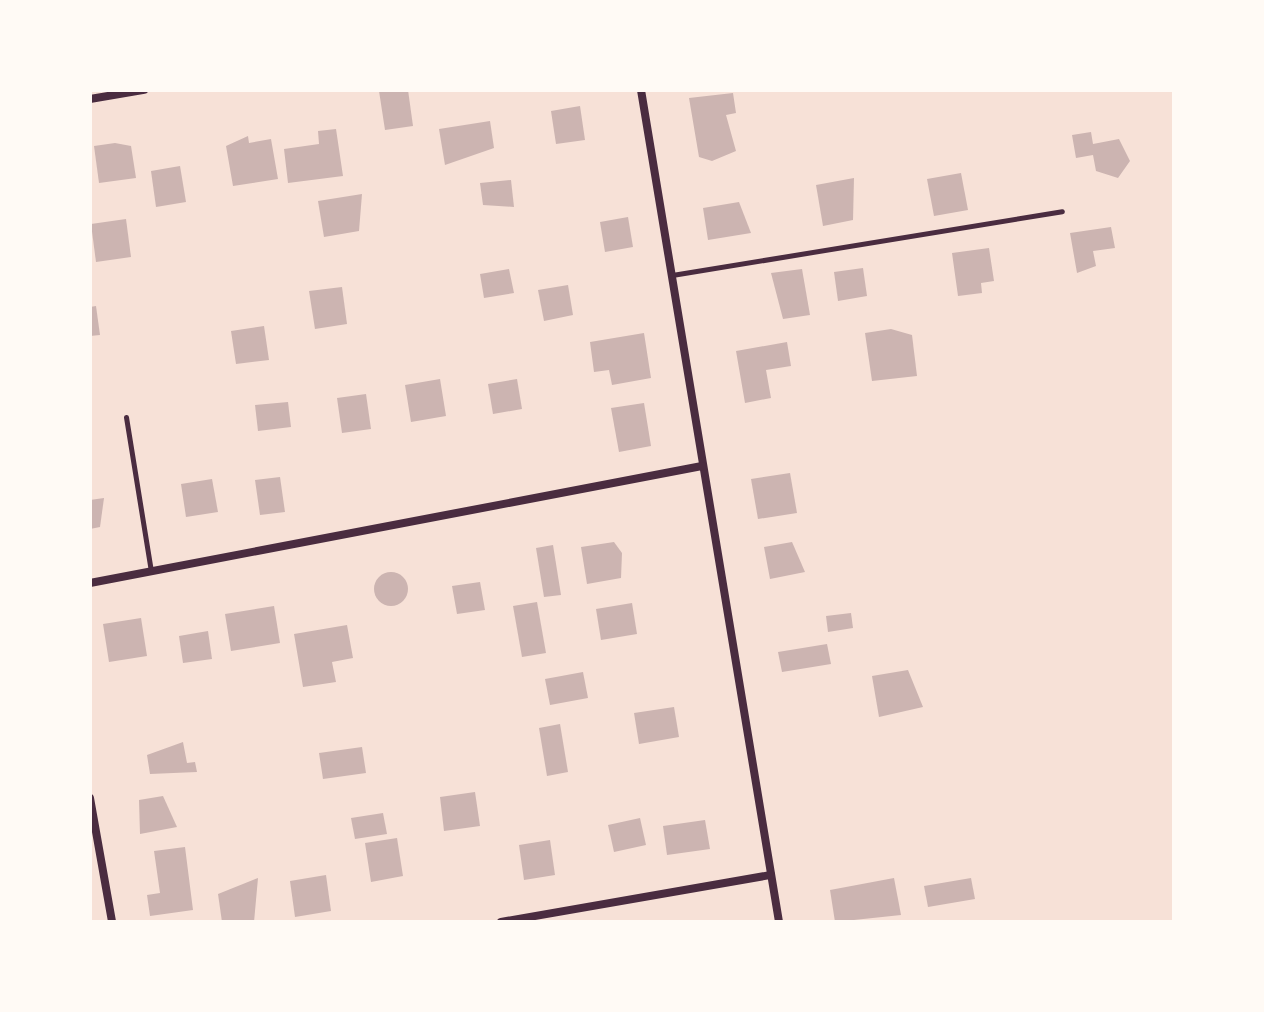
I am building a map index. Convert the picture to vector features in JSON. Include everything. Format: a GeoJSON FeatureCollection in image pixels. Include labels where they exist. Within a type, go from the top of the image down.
{"type":"FeatureCollection","features":[{"type":"Feature","properties":{"kind":"street"},"geometry":{"type":"LineString","coordinates":[[90,99],[144,90]]}},
{"type":"Feature","properties":{"kind":"street"},"geometry":{"type":"LineString","coordinates":[[641,90],[779,922]]}},
{"type":"Feature","properties":{"kind":"street"},"geometry":{"type":"LineString","coordinates":[[90,583],[702,466]]}},
{"type":"Feature","properties":{"kind":"street"},"geometry":{"type":"LineString","coordinates":[[90,798],[112,922]]}},
{"type":"Feature","properties":{"kind":"street"},"geometry":{"type":"LineString","coordinates":[[501,922],[771,875]]}},
{"type":"Feature","properties":{"kind":"lane"},"geometry":{"type":"LineString","coordinates":[[671,275],[1062,211]]}},
{"type":"Feature","properties":{"kind":"lane"},"geometry":{"type":"LineString","coordinates":[[126,417],[151,571]]}},
{"type":"Feature","properties":{"kind":"building"},"geometry":{"type":"Polygon","coordinates":[[[408,90],[413,126],[385,130],[379,91],[408,90]]]}},
{"type":"Feature","properties":{"kind":"building"},"geometry":{"type":"Polygon","coordinates":[[[733,93],[736,113],[726,115],[736,151],[712,161],[699,157],[689,98],[733,93]]]}},
{"type":"Feature","properties":{"kind":"building"},"geometry":{"type":"Polygon","coordinates":[[[580,106],[585,140],[556,144],[551,111],[580,106]]]}},
{"type":"Feature","properties":{"kind":"building"},"geometry":{"type":"Polygon","coordinates":[[[490,121],[494,148],[445,165],[439,129],[490,121]]]}},
{"type":"Feature","properties":{"kind":"building"},"geometry":{"type":"Polygon","coordinates":[[[336,129],[343,176],[288,183],[284,149],[319,144],[318,131],[336,129]]]}},
{"type":"Feature","properties":{"kind":"building"},"geometry":{"type":"Polygon","coordinates":[[[1091,132],[1093,144],[1119,139],[1130,161],[1118,178],[1096,171],[1093,155],[1076,158],[1072,135],[1091,132]]]}},
{"type":"Feature","properties":{"kind":"building"},"geometry":{"type":"Polygon","coordinates":[[[248,136],[249,143],[271,139],[278,179],[233,186],[226,146],[248,136]]]}},
{"type":"Feature","properties":{"kind":"building"},"geometry":{"type":"Polygon","coordinates":[[[115,143],[131,146],[136,178],[99,183],[94,146],[115,143]]]}},
{"type":"Feature","properties":{"kind":"building"},"geometry":{"type":"Polygon","coordinates":[[[180,166],[186,202],[156,207],[151,171],[180,166]]]}},
{"type":"Feature","properties":{"kind":"building"},"geometry":{"type":"Polygon","coordinates":[[[961,173],[968,210],[934,216],[927,179],[961,173]]]}},
{"type":"Feature","properties":{"kind":"building"},"geometry":{"type":"Polygon","coordinates":[[[854,178],[853,220],[823,226],[816,185],[854,178]]]}},
{"type":"Feature","properties":{"kind":"building"},"geometry":{"type":"Polygon","coordinates":[[[511,180],[514,207],[483,205],[480,183],[511,180]]]}},
{"type":"Feature","properties":{"kind":"building"},"geometry":{"type":"Polygon","coordinates":[[[362,194],[359,231],[324,237],[318,201],[362,194]]]}},
{"type":"Feature","properties":{"kind":"building"},"geometry":{"type":"Polygon","coordinates":[[[739,202],[751,233],[708,240],[703,208],[739,202]]]}},
{"type":"Feature","properties":{"kind":"building"},"geometry":{"type":"Polygon","coordinates":[[[628,217],[633,247],[605,252],[600,222],[628,217]]]}},
{"type":"Feature","properties":{"kind":"building"},"geometry":{"type":"Polygon","coordinates":[[[126,219],[131,257],[96,262],[91,224],[126,219]]]}},
{"type":"Feature","properties":{"kind":"building"},"geometry":{"type":"Polygon","coordinates":[[[1111,227],[1115,248],[1093,251],[1096,266],[1077,273],[1070,233],[1111,227]]]}},
{"type":"Feature","properties":{"kind":"building"},"geometry":{"type":"Polygon","coordinates":[[[989,248],[994,281],[981,283],[982,293],[958,296],[952,253],[989,248]]]}},
{"type":"Feature","properties":{"kind":"building"},"geometry":{"type":"Polygon","coordinates":[[[863,268],[867,296],[838,301],[834,272],[863,268]]]}},
{"type":"Feature","properties":{"kind":"building"},"geometry":{"type":"Polygon","coordinates":[[[509,269],[514,293],[484,298],[480,274],[509,269]]]}},
{"type":"Feature","properties":{"kind":"building"},"geometry":{"type":"Polygon","coordinates":[[[802,269],[810,315],[783,319],[771,273],[802,269]]]}},
{"type":"Feature","properties":{"kind":"building"},"geometry":{"type":"Polygon","coordinates":[[[568,285],[573,315],[544,321],[538,290],[568,285]]]}},
{"type":"Feature","properties":{"kind":"building"},"geometry":{"type":"Polygon","coordinates":[[[342,287],[347,324],[315,329],[309,291],[342,287]]]}},
{"type":"Feature","properties":{"kind":"building"},"geometry":{"type":"Polygon","coordinates":[[[96,306],[100,335],[90,336],[90,307],[96,306]]]}},
{"type":"Feature","properties":{"kind":"building"},"geometry":{"type":"Polygon","coordinates":[[[264,326],[269,360],[236,364],[231,331],[264,326]]]}},
{"type":"Feature","properties":{"kind":"building"},"geometry":{"type":"Polygon","coordinates":[[[891,329],[912,335],[917,376],[872,381],[865,333],[891,329]]]}},
{"type":"Feature","properties":{"kind":"building"},"geometry":{"type":"Polygon","coordinates":[[[644,333],[651,378],[612,385],[609,370],[594,372],[590,342],[644,333]]]}},
{"type":"Feature","properties":{"kind":"building"},"geometry":{"type":"Polygon","coordinates":[[[787,342],[791,366],[766,370],[771,398],[745,403],[736,351],[787,342]]]}},
{"type":"Feature","properties":{"kind":"building"},"geometry":{"type":"Polygon","coordinates":[[[440,379],[446,416],[411,422],[405,385],[440,379]]]}},
{"type":"Feature","properties":{"kind":"building"},"geometry":{"type":"Polygon","coordinates":[[[517,379],[522,409],[493,414],[488,384],[517,379]]]}},
{"type":"Feature","properties":{"kind":"building"},"geometry":{"type":"Polygon","coordinates":[[[366,394],[371,429],[342,433],[337,398],[366,394]]]}},
{"type":"Feature","properties":{"kind":"building"},"geometry":{"type":"Polygon","coordinates":[[[288,402],[291,427],[258,431],[255,405],[288,402]]]}},
{"type":"Feature","properties":{"kind":"building"},"geometry":{"type":"Polygon","coordinates":[[[644,403],[651,446],[619,452],[611,408],[644,403]]]}},
{"type":"Feature","properties":{"kind":"building"},"geometry":{"type":"Polygon","coordinates":[[[790,473],[797,513],[758,519],[751,479],[790,473]]]}},
{"type":"Feature","properties":{"kind":"building"},"geometry":{"type":"Polygon","coordinates":[[[280,477],[285,512],[260,515],[255,480],[280,477]]]}},
{"type":"Feature","properties":{"kind":"building"},"geometry":{"type":"Polygon","coordinates":[[[212,479],[218,512],[186,517],[181,484],[212,479]]]}},
{"type":"Feature","properties":{"kind":"building"},"geometry":{"type":"Polygon","coordinates":[[[104,498],[100,527],[90,529],[90,500],[104,498]]]}},
{"type":"Feature","properties":{"kind":"building"},"geometry":{"type":"Polygon","coordinates":[[[614,542],[622,553],[621,578],[587,584],[581,547],[614,542]]]}},
{"type":"Feature","properties":{"kind":"building"},"geometry":{"type":"Polygon","coordinates":[[[792,542],[805,572],[770,579],[764,547],[792,542]]]}},
{"type":"Feature","properties":{"kind":"building"},"geometry":{"type":"Polygon","coordinates":[[[553,545],[561,595],[544,597],[536,548],[553,545]]]}},
{"type":"Feature","properties":{"kind":"building"},"geometry":{"type":"Polygon","coordinates":[[[391,572],[403,577],[408,589],[403,601],[391,606],[379,601],[374,589],[379,577],[391,572]]]}},
{"type":"Feature","properties":{"kind":"building"},"geometry":{"type":"Polygon","coordinates":[[[480,582],[485,610],[457,614],[452,586],[480,582]]]}},
{"type":"Feature","properties":{"kind":"building"},"geometry":{"type":"Polygon","coordinates":[[[537,602],[546,653],[522,657],[513,606],[537,602]]]}},
{"type":"Feature","properties":{"kind":"building"},"geometry":{"type":"Polygon","coordinates":[[[632,603],[637,634],[601,640],[596,609],[632,603]]]}},
{"type":"Feature","properties":{"kind":"building"},"geometry":{"type":"Polygon","coordinates":[[[274,606],[280,643],[231,651],[225,614],[274,606]]]}},
{"type":"Feature","properties":{"kind":"building"},"geometry":{"type":"Polygon","coordinates":[[[851,613],[853,628],[828,632],[826,616],[851,613]]]}},
{"type":"Feature","properties":{"kind":"building"},"geometry":{"type":"Polygon","coordinates":[[[141,618],[147,656],[109,662],[103,624],[141,618]]]}},
{"type":"Feature","properties":{"kind":"building"},"geometry":{"type":"Polygon","coordinates":[[[347,625],[353,658],[332,662],[336,682],[303,687],[294,634],[347,625]]]}},
{"type":"Feature","properties":{"kind":"building"},"geometry":{"type":"Polygon","coordinates":[[[208,631],[212,659],[183,663],[179,636],[208,631]]]}},
{"type":"Feature","properties":{"kind":"building"},"geometry":{"type":"Polygon","coordinates":[[[827,644],[831,664],[782,672],[778,652],[827,644]]]}},
{"type":"Feature","properties":{"kind":"building"},"geometry":{"type":"Polygon","coordinates":[[[908,670],[923,707],[879,717],[872,676],[908,670]]]}},
{"type":"Feature","properties":{"kind":"building"},"geometry":{"type":"Polygon","coordinates":[[[583,672],[588,698],[550,705],[545,679],[583,672]]]}},
{"type":"Feature","properties":{"kind":"building"},"geometry":{"type":"Polygon","coordinates":[[[674,707],[679,737],[639,744],[634,713],[674,707]]]}},
{"type":"Feature","properties":{"kind":"building"},"geometry":{"type":"Polygon","coordinates":[[[560,724],[568,772],[547,776],[539,728],[560,724]]]}},
{"type":"Feature","properties":{"kind":"building"},"geometry":{"type":"Polygon","coordinates":[[[183,742],[187,763],[195,762],[197,772],[150,774],[147,755],[183,742]]]}},
{"type":"Feature","properties":{"kind":"building"},"geometry":{"type":"Polygon","coordinates":[[[362,747],[366,773],[323,779],[319,753],[362,747]]]}},
{"type":"Feature","properties":{"kind":"building"},"geometry":{"type":"Polygon","coordinates":[[[475,792],[480,826],[444,831],[440,797],[475,792]]]}},
{"type":"Feature","properties":{"kind":"building"},"geometry":{"type":"Polygon","coordinates":[[[163,796],[177,827],[140,834],[139,800],[163,796]]]}},
{"type":"Feature","properties":{"kind":"building"},"geometry":{"type":"Polygon","coordinates":[[[383,813],[387,834],[355,839],[351,818],[383,813]]]}},
{"type":"Feature","properties":{"kind":"building"},"geometry":{"type":"Polygon","coordinates":[[[640,818],[646,845],[614,852],[608,825],[640,818]]]}},
{"type":"Feature","properties":{"kind":"building"},"geometry":{"type":"Polygon","coordinates":[[[705,820],[710,849],[667,855],[663,826],[705,820]]]}},
{"type":"Feature","properties":{"kind":"building"},"geometry":{"type":"Polygon","coordinates":[[[397,838],[403,876],[371,882],[365,843],[397,838]]]}},
{"type":"Feature","properties":{"kind":"building"},"geometry":{"type":"Polygon","coordinates":[[[550,840],[555,875],[524,880],[519,845],[550,840]]]}},
{"type":"Feature","properties":{"kind":"building"},"geometry":{"type":"Polygon","coordinates":[[[185,847],[193,910],[150,916],[147,895],[160,893],[154,851],[185,847]]]}},
{"type":"Feature","properties":{"kind":"building"},"geometry":{"type":"Polygon","coordinates":[[[326,875],[331,911],[295,917],[290,881],[326,875]]]}},
{"type":"Feature","properties":{"kind":"building"},"geometry":{"type":"Polygon","coordinates":[[[258,878],[254,922],[222,922],[218,894],[258,878]]]}},
{"type":"Feature","properties":{"kind":"building"},"geometry":{"type":"Polygon","coordinates":[[[894,878],[901,915],[835,922],[830,890],[894,878]]]}},
{"type":"Feature","properties":{"kind":"building"},"geometry":{"type":"Polygon","coordinates":[[[971,878],[975,899],[928,907],[924,886],[971,878]]]}}]}
